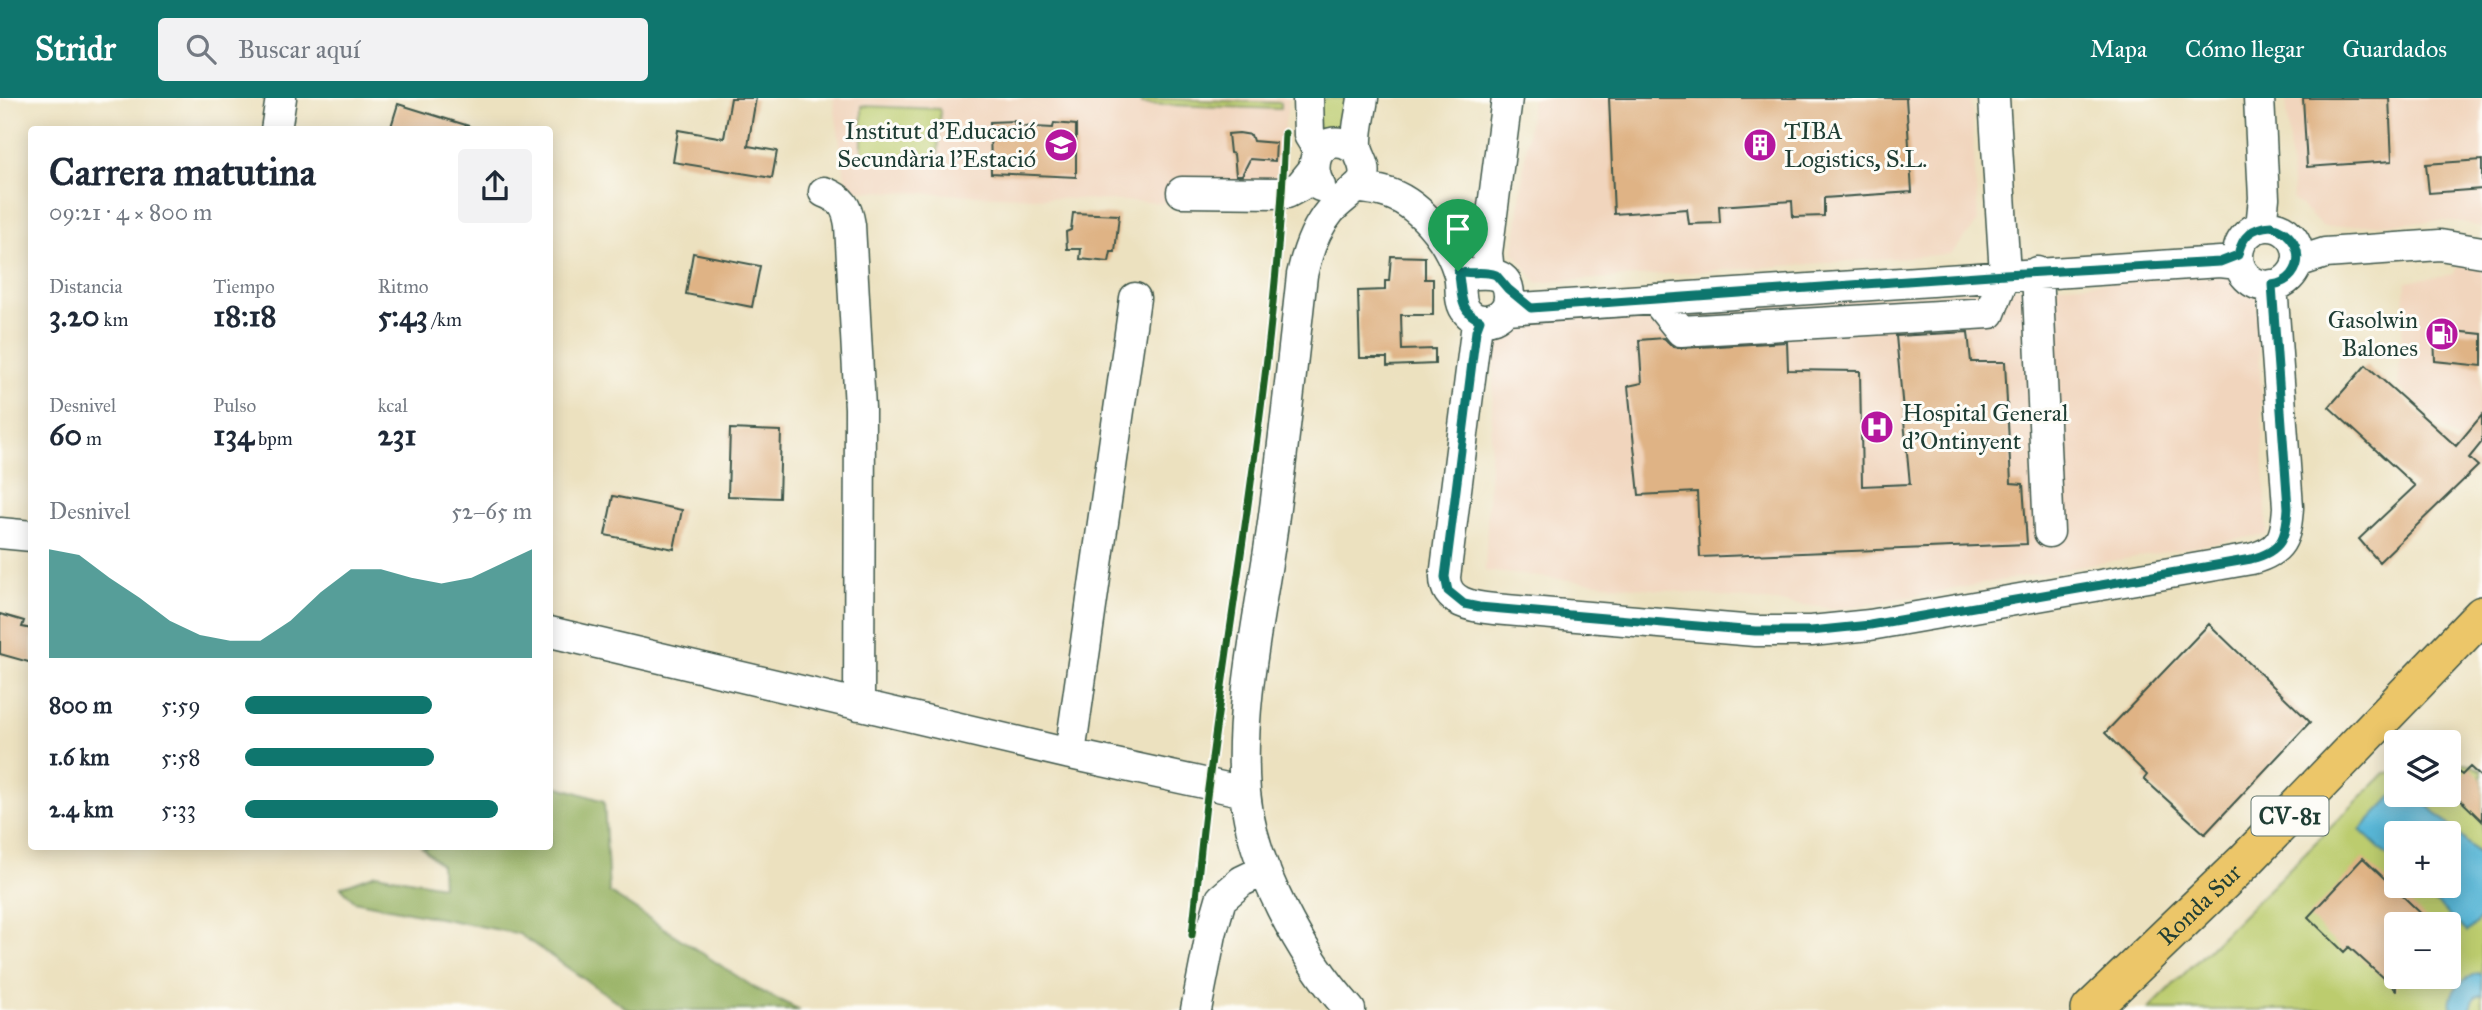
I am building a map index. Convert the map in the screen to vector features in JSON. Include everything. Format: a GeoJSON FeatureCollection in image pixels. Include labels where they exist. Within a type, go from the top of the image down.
{"type":"FeatureCollection","features":[{"type":"Feature","properties":{"kind":"main road","name":"Ronda Sur"},"geometry":{"type":"LineString","coordinates":[[2090,1010],[2246,860],[2482,615]]}},
{"type":"Feature","properties":{"kind":"main road","name":"Ronda Sur"},"geometry":{"type":"LineString","coordinates":[[2126,1010],[2267,873],[2482,651]]}},
{"type":"Feature","properties":{"kind":"street"},"geometry":{"type":"LineString","coordinates":[[277,126],[281,98]]}},
{"type":"Feature","properties":{"kind":"street"},"geometry":{"type":"LineString","coordinates":[[1308,98],[1309,135],[1419,212],[1487,286],[1655,299],[2232,260]]}},
{"type":"Feature","properties":{"kind":"street"},"geometry":{"type":"LineString","coordinates":[[1507,98],[1487,286],[1476,331],[1445,577],[1445,585],[1451,596],[1464,604],[1755,631],[1811,631],[1883,623],[2270,554],[2284,535],[2288,508],[2272,285]]}},
{"type":"Feature","properties":{"kind":"street"},"geometry":{"type":"LineString","coordinates":[[1994,98],[2005,274]]}},
{"type":"Feature","properties":{"kind":"street"},"geometry":{"type":"LineString","coordinates":[[2232,260],[2250,280],[2259,285],[2272,285],[2287,279],[2297,254],[2288,234],[2266,217],[2259,98]]}},
{"type":"Feature","properties":{"kind":"street"},"geometry":{"type":"LineString","coordinates":[[1182,192],[1287,193],[1348,161]]}},
{"type":"Feature","properties":{"kind":"street"},"geometry":{"type":"LineString","coordinates":[[1348,161],[1308,252],[1302,275],[1273,522],[1246,715],[1245,792],[1256,847],[1265,870],[1300,942],[1350,1010]]}},
{"type":"Feature","properties":{"kind":"street"},"geometry":{"type":"LineString","coordinates":[[824,192],[838,198],[848,208],[850,225],[859,408],[859,705]]}},
{"type":"Feature","properties":{"kind":"street"},"geometry":{"type":"LineString","coordinates":[[2232,260],[2245,237],[2266,217]]}},
{"type":"Feature","properties":{"kind":"street"},"geometry":{"type":"LineString","coordinates":[[2297,254],[2440,245],[2482,252]]}},
{"type":"Feature","properties":{"kind":"street"},"geometry":{"type":"LineString","coordinates":[[2037,272],[2049,532]]}},
{"type":"Feature","properties":{"kind":"street"},"geometry":{"type":"LineString","coordinates":[[1070,754],[1135,298]]}},
{"type":"Feature","properties":{"kind":"street"},"geometry":{"type":"LineString","coordinates":[[0,533],[28,536]]}},
{"type":"Feature","properties":{"kind":"street"},"geometry":{"type":"LineString","coordinates":[[553,633],[1070,754],[1245,792]]}},
{"type":"Feature","properties":{"kind":"street"},"geometry":{"type":"LineString","coordinates":[[1196,1010],[1220,899],[1242,881],[1265,870]]}},
{"type":"Feature","properties":{"kind":"shaded area","name":"Institut d'Educació Secundària l'Estació"},"geometry":{"type":"Polygon","coordinates":[[[833,98],[1289,98],[1272,207],[847,190],[833,98]]]}},
{"type":"Feature","properties":{"kind":"shaded area"},"geometry":{"type":"Polygon","coordinates":[[[1532,98],[1971,98],[1978,222],[1951,254],[1537,283],[1514,252],[1532,98]]]}},
{"type":"Feature","properties":{"kind":"shaded area"},"geometry":{"type":"Polygon","coordinates":[[[2286,98],[2482,98],[2482,228],[2463,222],[2444,221],[2323,227],[2293,199],[2286,98]]]}},
{"type":"Feature","properties":{"kind":"shaded area","name":"Gasolwin Balones"},"geometry":{"type":"Polygon","coordinates":[[[2457,266],[2482,269],[2480,461],[2398,386],[2406,281],[2454,274],[2457,266]]]}},
{"type":"Feature","properties":{"kind":"shaded area","name":"Hospital General d'Ontinyent"},"geometry":{"type":"Polygon","coordinates":[[[2256,273],[2267,534],[1840,609],[1485,571],[1496,321],[2256,273]]]}},
{"type":"Feature","properties":{"kind":"green space"},"geometry":{"type":"Polygon","coordinates":[[[1142,98],[1281,103],[1281,109],[1142,104],[1142,98]]]}},
{"type":"Feature","properties":{"kind":"green space"},"geometry":{"type":"Polygon","coordinates":[[[1316,98],[1352,98],[1343,131],[1330,140],[1318,130],[1316,98]]]}},
{"type":"Feature","properties":{"kind":"green space"},"geometry":{"type":"Polygon","coordinates":[[[862,106],[940,109],[938,157],[862,157],[862,106]]]}},
{"type":"Feature","properties":{"kind":"green space"},"geometry":{"type":"Polygon","coordinates":[[[2461,763],[2482,770],[2482,1010],[2148,1010],[2384,774],[2384,807],[2461,807],[2461,763]]]}},
{"type":"Feature","properties":{"kind":"green space"},"geometry":{"type":"Polygon","coordinates":[[[553,785],[604,801],[609,892],[758,990],[800,1010],[629,1010],[519,934],[354,901],[341,887],[376,874],[442,886],[441,865],[425,850],[553,850],[553,785]]]}},
{"type":"Feature","properties":{"kind":"water"},"geometry":{"type":"Polygon","coordinates":[[[2384,805],[2384,807],[2430,807],[2444,821],[2384,821],[2384,853],[2360,830],[2384,805]]]}},
{"type":"Feature","properties":{"kind":"water"},"geometry":{"type":"Polygon","coordinates":[[[2461,837],[2482,857],[2482,917],[2467,932],[2461,926],[2461,912],[2446,912],[2431,898],[2461,898],[2461,837]]]}},
{"type":"Feature","properties":{"kind":"water"},"geometry":{"type":"Polygon","coordinates":[[[2478,973],[2482,975],[2482,994],[2475,997],[2470,1010],[2451,1010],[2451,997],[2456,989],[2461,989],[2461,983],[2478,973]]]}},
{"type":"Feature","properties":{"kind":"building"},"geometry":{"type":"Polygon","coordinates":[[[731,98],[756,98],[748,146],[777,151],[772,178],[673,162],[678,130],[724,138],[731,98]]]}},
{"type":"Feature","properties":{"kind":"building","name":"TIBA Logistics, S.L."},"geometry":{"type":"Polygon","coordinates":[[[1609,98],[1906,98],[1912,192],[1824,198],[1824,216],[1793,217],[1792,201],[1719,206],[1720,223],[1689,224],[1687,209],[1614,214],[1609,98]]]}},
{"type":"Feature","properties":{"kind":"building"},"geometry":{"type":"Polygon","coordinates":[[[2303,98],[2389,98],[2392,161],[2307,167],[2303,98]]]}},
{"type":"Feature","properties":{"kind":"building"},"geometry":{"type":"Polygon","coordinates":[[[398,104],[469,126],[391,126],[398,104]]]}},
{"type":"Feature","properties":{"kind":"building"},"geometry":{"type":"Polygon","coordinates":[[[1014,121],[1015,126],[1053,128],[1054,123],[1076,125],[1076,177],[991,173],[990,122],[1014,121]]]}},
{"type":"Feature","properties":{"kind":"building"},"geometry":{"type":"Polygon","coordinates":[[[1228,134],[1251,135],[1253,141],[1276,143],[1275,161],[1250,159],[1242,175],[1236,175],[1228,134]]]}},
{"type":"Feature","properties":{"kind":"building"},"geometry":{"type":"Polygon","coordinates":[[[2482,160],[2482,189],[2429,193],[2426,164],[2482,160]]]}},
{"type":"Feature","properties":{"kind":"building"},"geometry":{"type":"Polygon","coordinates":[[[1073,213],[1119,215],[1115,252],[1111,252],[1109,262],[1080,259],[1081,249],[1067,249],[1066,232],[1071,230],[1073,213]]]}},
{"type":"Feature","properties":{"kind":"building"},"geometry":{"type":"Polygon","coordinates":[[[693,253],[760,266],[752,307],[686,294],[693,253]]]}},
{"type":"Feature","properties":{"kind":"building"},"geometry":{"type":"Polygon","coordinates":[[[1391,256],[1425,257],[1425,279],[1433,279],[1433,315],[1401,315],[1402,350],[1435,349],[1435,364],[1387,366],[1387,358],[1360,358],[1358,291],[1385,290],[1385,281],[1389,281],[1391,256]]]}},
{"type":"Feature","properties":{"kind":"building"},"geometry":{"type":"Polygon","coordinates":[[[2453,331],[2482,334],[2482,366],[2435,361],[2434,333],[2453,334],[2453,331]]]}},
{"type":"Feature","properties":{"kind":"building"},"geometry":{"type":"Polygon","coordinates":[[[1968,332],[1971,362],[2005,362],[2011,483],[2023,484],[2027,544],[1700,557],[1697,492],[1639,495],[1628,386],[1642,383],[1639,340],[1664,338],[1673,347],[1682,348],[1787,342],[1788,370],[1860,371],[1862,486],[1910,484],[1896,336],[1968,332]]]}},
{"type":"Feature","properties":{"kind":"building"},"geometry":{"type":"Polygon","coordinates":[[[2366,365],[2456,446],[2482,415],[2482,442],[2469,458],[2478,466],[2379,562],[2359,539],[2415,486],[2329,407],[2366,365]]]}},
{"type":"Feature","properties":{"kind":"building"},"geometry":{"type":"Polygon","coordinates":[[[730,429],[781,431],[779,498],[728,496],[730,429]]]}},
{"type":"Feature","properties":{"kind":"building"},"geometry":{"type":"Polygon","coordinates":[[[613,496],[682,510],[674,549],[605,535],[613,496]]]}},
{"type":"Feature","properties":{"kind":"building"},"geometry":{"type":"Polygon","coordinates":[[[0,614],[24,621],[22,627],[28,628],[28,662],[0,654],[0,614]]]}},
{"type":"Feature","properties":{"kind":"building"},"geometry":{"type":"Polygon","coordinates":[[[2209,624],[2310,722],[2205,834],[2144,779],[2147,775],[2105,733],[2209,624]]]}},
{"type":"Feature","properties":{"kind":"building"},"geometry":{"type":"Polygon","coordinates":[[[2470,767],[2482,778],[2482,821],[2461,801],[2461,774],[2470,767]]]}},
{"type":"Feature","properties":{"kind":"building"},"geometry":{"type":"Polygon","coordinates":[[[2363,858],[2384,878],[2384,898],[2405,898],[2419,912],[2384,912],[2384,979],[2349,947],[2344,952],[2308,917],[2363,858]]]}},
{"type":"Feature","properties":{"kind":"cycle path"},"geometry":{"type":"LineString","coordinates":[[1192,935],[1204,819],[1265,377],[1281,215],[1285,133]]}},
{"type":"Feature","properties":{"kind":"cycle path"},"geometry":{"type":"LineString","coordinates":[[1480,320],[1476,331],[1445,577],[1446,586],[1455,598],[1469,605],[1494,609],[1755,631],[1811,631],[1870,625],[2251,559],[2270,552],[2284,535],[2288,507],[2272,285]]}},
{"type":"Feature","properties":{"kind":"place","name":"Institut d'Educació Secundària l'Estació"},"geometry":{"type":"Point","coordinates":[1061,145]}},
{"type":"Feature","properties":{"kind":"place","name":"TIBA Logistics, S.L."},"geometry":{"type":"Point","coordinates":[1760,145]}},
{"type":"Feature","properties":{"kind":"place","name":"Gasolwin Balones"},"geometry":{"type":"Point","coordinates":[2442,334]}},
{"type":"Feature","properties":{"kind":"place","name":"Hospital General d'Ontinyent"},"geometry":{"type":"Point","coordinates":[1877,427]}},
{"type":"Feature","properties":{"kind":"route"},"geometry":{"type":"LineString","coordinates":[[2271,226],[2288,234],[2298,252],[2294,271],[2287,279],[2272,285],[2288,508],[2284,535],[2270,554],[2251,559],[1870,625],[1811,631],[1755,631],[1494,609],[1464,604],[1451,596],[1445,585],[1445,577],[1476,331],[1480,320],[1472,317],[1462,304],[1458,271],[1473,275],[1481,272],[1496,275],[1531,308],[2005,274],[2220,262],[2238,255],[2240,245],[2252,230],[2271,226]]}}]}
